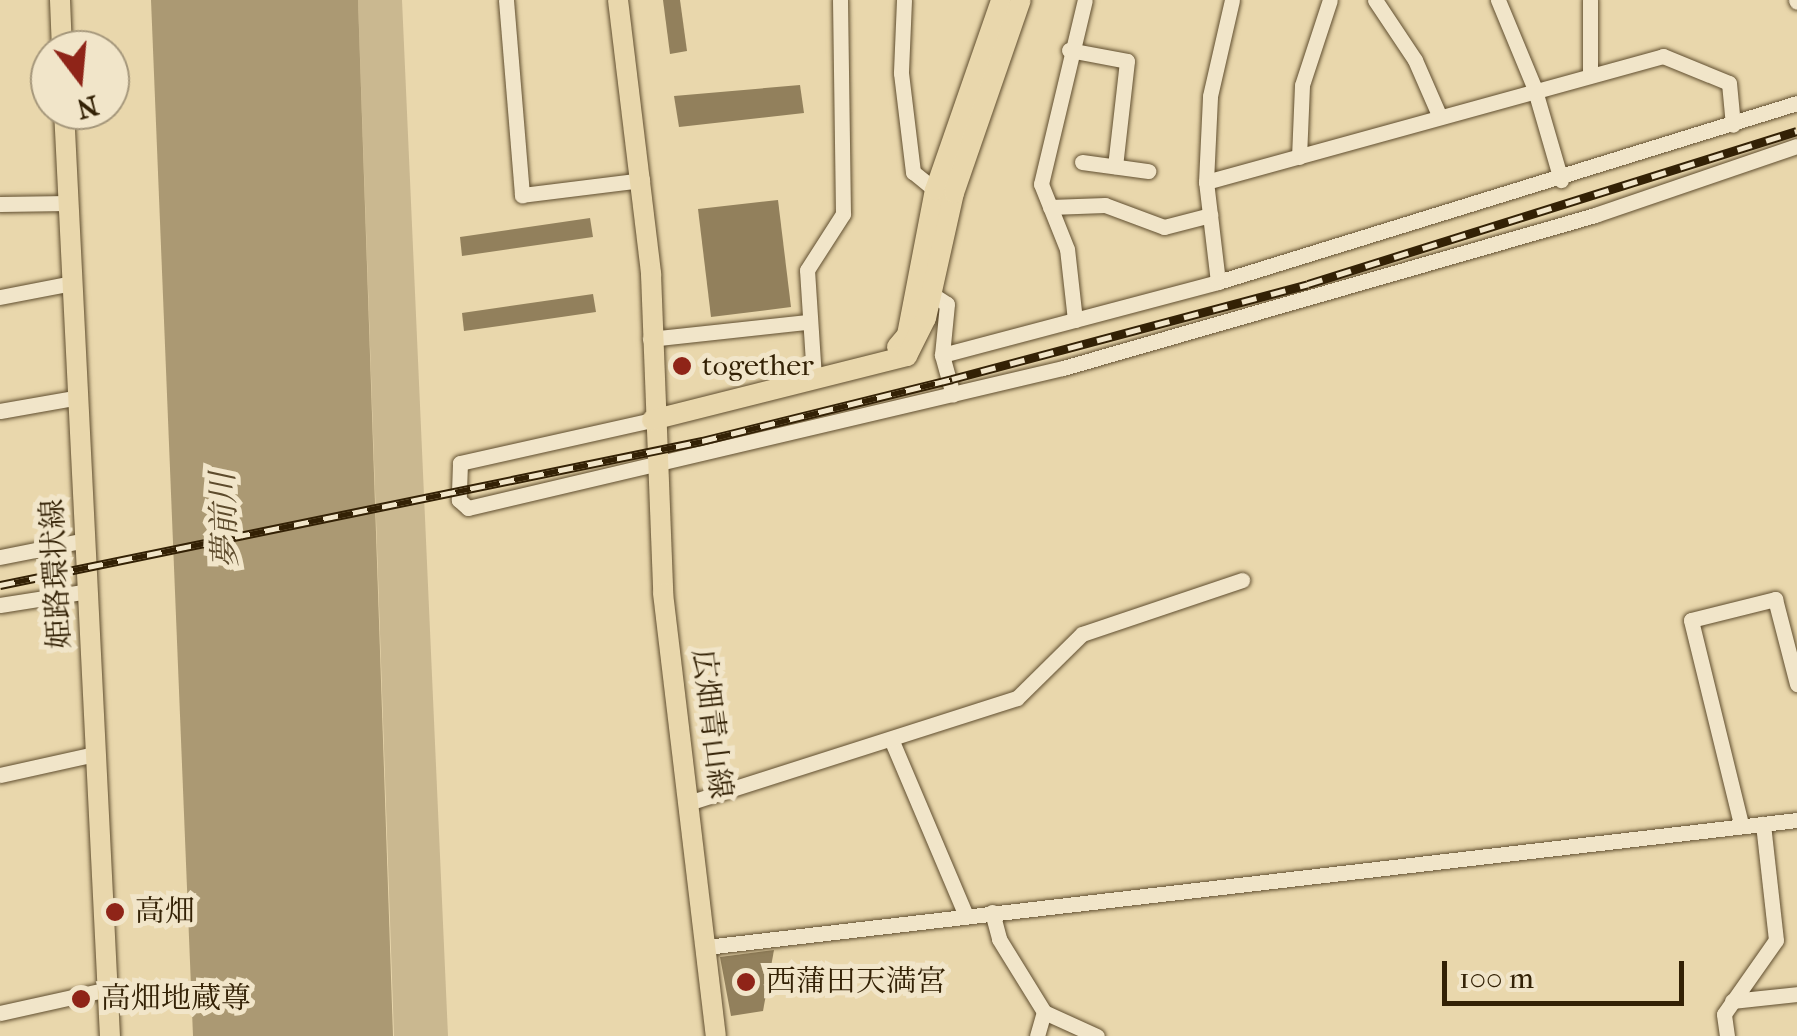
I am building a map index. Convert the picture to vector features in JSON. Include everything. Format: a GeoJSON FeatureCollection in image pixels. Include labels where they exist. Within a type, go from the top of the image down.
{"type":"FeatureCollection","features":[{"type":"Feature","properties":{"kind":"main road"},"geometry":{"type":"LineString","coordinates":[[60,0],[61,30]]}},
{"type":"Feature","properties":{"kind":"main road","name":"広畑青山線"},"geometry":{"type":"LineString","coordinates":[[618,0],[642,180],[663,593],[716,1036]]}},
{"type":"Feature","properties":{"kind":"main road"},"geometry":{"type":"LineString","coordinates":[[876,364],[906,335],[935,190],[1001,0]]}},
{"type":"Feature","properties":{"kind":"main road"},"geometry":{"type":"LineString","coordinates":[[652,420],[907,356],[930,293],[954,193],[1020,0]]}},
{"type":"Feature","properties":{"kind":"main road","name":"姫路環状線"},"geometry":{"type":"LineString","coordinates":[[65,130],[104,990],[110,1036]]}},
{"type":"Feature","properties":{"kind":"street"},"geometry":{"type":"LineString","coordinates":[[506,0],[522,196],[642,180]]}},
{"type":"Feature","properties":{"kind":"street"},"geometry":{"type":"LineString","coordinates":[[814,378],[807,322],[807,270],[843,214],[840,0]]}},
{"type":"Feature","properties":{"kind":"street"},"geometry":{"type":"LineString","coordinates":[[904,0],[902,73],[912,172],[935,190]]}},
{"type":"Feature","properties":{"kind":"street"},"geometry":{"type":"LineString","coordinates":[[1074,320],[1067,248],[1040,184],[1069,50],[1085,0]]}},
{"type":"Feature","properties":{"kind":"street"},"geometry":{"type":"LineString","coordinates":[[1218,282],[1206,182],[1210,96],[1232,0]]}},
{"type":"Feature","properties":{"kind":"street"},"geometry":{"type":"LineString","coordinates":[[1299,158],[1302,85],[1330,0]]}},
{"type":"Feature","properties":{"kind":"street"},"geometry":{"type":"LineString","coordinates":[[1498,0],[1534,87],[1561,180]]}},
{"type":"Feature","properties":{"kind":"street"},"geometry":{"type":"LineString","coordinates":[[1590,0],[1590,73]]}},
{"type":"Feature","properties":{"kind":"street"},"geometry":{"type":"LineString","coordinates":[[1382,2],[1415,60],[1439,115]]}},
{"type":"Feature","properties":{"kind":"street"},"geometry":{"type":"LineString","coordinates":[[1069,50],[1127,60],[1115,166]]}},
{"type":"Feature","properties":{"kind":"street"},"geometry":{"type":"LineString","coordinates":[[1206,182],[1534,87],[1662,56],[1729,83],[1733,125]]}},
{"type":"Feature","properties":{"kind":"street"},"geometry":{"type":"LineString","coordinates":[[942,355],[1218,282],[1561,180],[1797,104]]}},
{"type":"Feature","properties":{"kind":"street"},"geometry":{"type":"LineString","coordinates":[[652,420],[460,463],[459,500],[468,508],[953,394],[1418,268],[1797,146]]}},
{"type":"Feature","properties":{"kind":"street"},"geometry":{"type":"LineString","coordinates":[[1082,162],[1148,171]]}},
{"type":"Feature","properties":{"kind":"street"},"geometry":{"type":"LineString","coordinates":[[0,204],[68,203]]}},
{"type":"Feature","properties":{"kind":"street"},"geometry":{"type":"LineString","coordinates":[[1050,207],[1105,205],[1164,227],[1210,215]]}},
{"type":"Feature","properties":{"kind":"street"},"geometry":{"type":"LineString","coordinates":[[0,296],[72,283]]}},
{"type":"Feature","properties":{"kind":"street"},"geometry":{"type":"LineString","coordinates":[[930,293],[947,304],[942,355],[953,394]]}},
{"type":"Feature","properties":{"kind":"street"},"geometry":{"type":"LineString","coordinates":[[650,338],[807,322]]}},
{"type":"Feature","properties":{"kind":"street"},"geometry":{"type":"LineString","coordinates":[[0,411],[79,396]]}},
{"type":"Feature","properties":{"kind":"street"},"geometry":{"type":"LineString","coordinates":[[0,556],[86,540]]}},
{"type":"Feature","properties":{"kind":"street"},"geometry":{"type":"LineString","coordinates":[[691,802],[1018,698],[1082,634],[1242,580]]}},
{"type":"Feature","properties":{"kind":"street"},"geometry":{"type":"LineString","coordinates":[[0,605],[88,591]]}},
{"type":"Feature","properties":{"kind":"street"},"geometry":{"type":"LineString","coordinates":[[1741,824],[1691,620],[1775,599],[1797,684]]}},
{"type":"Feature","properties":{"kind":"street"},"geometry":{"type":"LineString","coordinates":[[891,738],[966,916]]}},
{"type":"Feature","properties":{"kind":"street"},"geometry":{"type":"LineString","coordinates":[[0,775],[95,754]]}},
{"type":"Feature","properties":{"kind":"street"},"geometry":{"type":"LineString","coordinates":[[706,947],[1797,820]]}},
{"type":"Feature","properties":{"kind":"street"},"geometry":{"type":"LineString","coordinates":[[1726,1036],[1724,1014],[1776,940],[1763,824]]}},
{"type":"Feature","properties":{"kind":"street"},"geometry":{"type":"LineString","coordinates":[[992,912],[999,939],[1044,1012],[1097,1036]]}},
{"type":"Feature","properties":{"kind":"street"},"geometry":{"type":"LineString","coordinates":[[0,1012],[104,990]]}},
{"type":"Feature","properties":{"kind":"street"},"geometry":{"type":"LineString","coordinates":[[1732,1001],[1797,994]]}},
{"type":"Feature","properties":{"kind":"street"},"geometry":{"type":"LineString","coordinates":[[1036,1036],[1044,1012]]}},
{"type":"Feature","properties":{"kind":"shaded area"},"geometry":{"type":"Polygon","coordinates":[[[358,0],[402,0],[448,1036],[394,1036],[358,0]]]}},
{"type":"Feature","properties":{"kind":"water","name":"夢前川"},"geometry":{"type":"Polygon","coordinates":[[[151,0],[358,0],[393,1036],[193,1036],[151,0]]]}},
{"type":"Feature","properties":{"kind":"building"},"geometry":{"type":"Polygon","coordinates":[[[663,0],[680,0],[687,51],[670,54],[663,0]]]}},
{"type":"Feature","properties":{"kind":"building"},"geometry":{"type":"Polygon","coordinates":[[[800,85],[804,113],[679,127],[674,96],[800,85]]]}},
{"type":"Feature","properties":{"kind":"building"},"geometry":{"type":"Polygon","coordinates":[[[778,200],[791,307],[711,317],[698,209],[778,200]]]}},
{"type":"Feature","properties":{"kind":"building"},"geometry":{"type":"Polygon","coordinates":[[[590,218],[593,237],[462,256],[460,237],[590,218]]]}},
{"type":"Feature","properties":{"kind":"building"},"geometry":{"type":"Polygon","coordinates":[[[593,294],[596,312],[464,331],[462,313],[593,294]]]}},
{"type":"Feature","properties":{"kind":"building","name":"西蒲田天満宮"},"geometry":{"type":"Polygon","coordinates":[[[774,950],[763,1011],[731,1016],[720,957],[774,950]]]}},
{"type":"Feature","properties":{"kind":"railway"},"geometry":{"type":"LineString","coordinates":[[0,585],[702,441],[952,379],[1308,284],[1797,131]]}},
{"type":"Feature","properties":{"kind":"place","name":"together"},"geometry":{"type":"Point","coordinates":[682,366]}},
{"type":"Feature","properties":{"kind":"place","name":"高畑"},"geometry":{"type":"Point","coordinates":[115,912]}},
{"type":"Feature","properties":{"kind":"place","name":"西蒲田天満宮"},"geometry":{"type":"Point","coordinates":[746,982]}},
{"type":"Feature","properties":{"kind":"place","name":"高畑地蔵尊"},"geometry":{"type":"Point","coordinates":[81,999]}}]}
